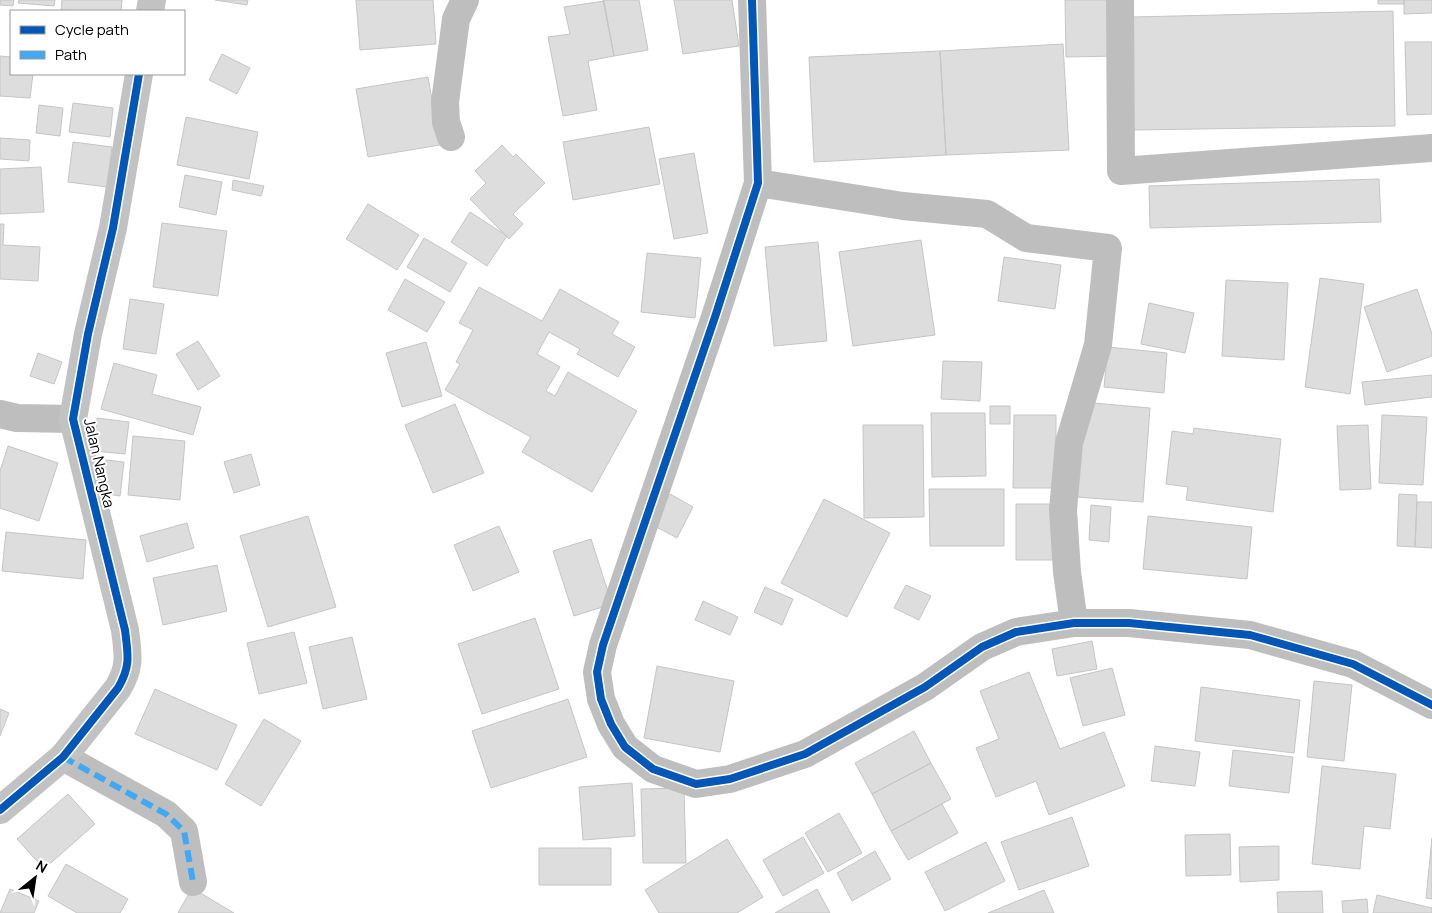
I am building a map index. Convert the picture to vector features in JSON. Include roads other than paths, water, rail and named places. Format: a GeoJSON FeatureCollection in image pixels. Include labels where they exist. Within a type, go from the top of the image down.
{"type":"FeatureCollection","features":[{"type":"Feature","properties":{"kind":"street"},"geometry":{"type":"LineString","coordinates":[[451,137],[446,122],[445,102],[456,18],[465,0]]}},
{"type":"Feature","properties":{"kind":"street"},"geometry":{"type":"LineString","coordinates":[[752,0],[758,183],[712,326],[601,654],[597,672],[601,699],[611,724],[625,747],[653,769],[696,784],[730,780],[805,754],[925,687],[982,647],[1016,632],[1074,623],[1129,623],[1250,635],[1354,664],[1432,705]]}},
{"type":"Feature","properties":{"kind":"street"},"geometry":{"type":"LineString","coordinates":[[1120,0],[1121,171],[1432,148]]}},
{"type":"Feature","properties":{"kind":"street","name":"Jalan Nangka"},"geometry":{"type":"LineString","coordinates":[[0,810],[63,757],[118,688],[124,678],[128,661],[125,630],[73,419],[88,334],[113,228],[140,75]]}},
{"type":"Feature","properties":{"kind":"street"},"geometry":{"type":"LineString","coordinates":[[758,183],[903,206],[987,214],[1026,238],[1108,248],[1098,345],[1069,443],[1063,510],[1067,572],[1074,623]]}},
{"type":"Feature","properties":{"kind":"street"},"geometry":{"type":"LineString","coordinates":[[0,414],[17,418],[73,419]]}},
{"type":"Feature","properties":{"kind":"street"},"geometry":{"type":"LineString","coordinates":[[63,757],[166,814],[184,831],[193,882]]}}]}
